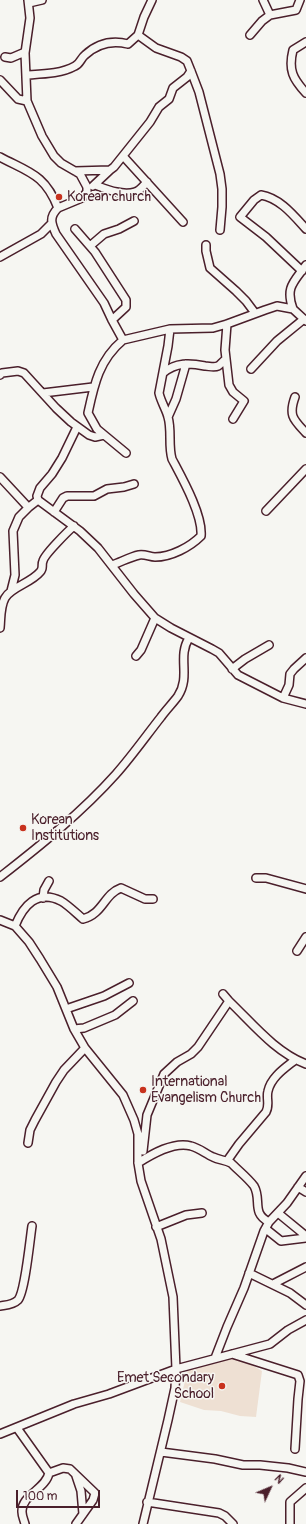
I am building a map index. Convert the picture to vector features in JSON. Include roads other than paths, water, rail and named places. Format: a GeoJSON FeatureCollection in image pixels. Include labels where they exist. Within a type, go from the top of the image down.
{"type":"FeatureCollection","features":[{"type":"Feature","properties":{"kind":"street"},"geometry":{"type":"LineString","coordinates":[[42,0],[28,1],[30,18],[25,52],[27,101],[42,136],[54,156],[61,163],[80,174],[87,192]]}},
{"type":"Feature","properties":{"kind":"street"},"geometry":{"type":"LineString","coordinates":[[26,75],[68,69],[76,66],[86,54],[102,43],[117,41],[128,44],[138,35],[152,0]]}},
{"type":"Feature","properties":{"kind":"street"},"geometry":{"type":"LineString","coordinates":[[263,0],[270,15]]}},
{"type":"Feature","properties":{"kind":"street"},"geometry":{"type":"LineString","coordinates":[[250,35],[262,21],[270,15],[293,11],[298,8],[300,0]]}},
{"type":"Feature","properties":{"kind":"street"},"geometry":{"type":"LineString","coordinates":[[138,35],[156,48],[186,61],[191,71],[199,92],[220,174],[222,189],[220,230]]}},
{"type":"Feature","properties":{"kind":"street"},"geometry":{"type":"LineString","coordinates":[[306,42],[293,50],[290,65],[296,82],[306,93]]}},
{"type":"Feature","properties":{"kind":"street"},"geometry":{"type":"LineString","coordinates":[[5,57],[11,58],[25,52]]}},
{"type":"Feature","properties":{"kind":"street"},"geometry":{"type":"LineString","coordinates":[[123,340],[104,303],[56,234],[51,224],[51,216],[58,208],[82,198],[110,170],[150,122],[159,108],[168,99],[173,88],[187,77],[191,71]]}},
{"type":"Feature","properties":{"kind":"street"},"geometry":{"type":"LineString","coordinates":[[0,80],[18,99],[27,101]]}},
{"type":"Feature","properties":{"kind":"street"},"geometry":{"type":"LineString","coordinates":[[123,156],[183,222]]}},
{"type":"Feature","properties":{"kind":"street"},"geometry":{"type":"LineString","coordinates":[[0,157],[34,174],[50,192],[58,208]]}},
{"type":"Feature","properties":{"kind":"street"},"geometry":{"type":"LineString","coordinates":[[75,171],[110,170]]}},
{"type":"Feature","properties":{"kind":"street"},"geometry":{"type":"LineString","coordinates":[[94,185],[108,190],[129,193],[139,190],[147,182]]}},
{"type":"Feature","properties":{"kind":"street"},"geometry":{"type":"LineString","coordinates":[[251,369],[277,341],[305,320],[293,309],[289,298],[290,289],[304,268],[240,217],[254,200],[261,196],[266,196],[278,202],[306,229]]}},
{"type":"Feature","properties":{"kind":"street"},"geometry":{"type":"LineString","coordinates":[[90,246],[104,234],[134,221]]}},
{"type":"Feature","properties":{"kind":"street"},"geometry":{"type":"LineString","coordinates":[[0,258],[41,234],[51,224]]}},
{"type":"Feature","properties":{"kind":"street"},"geometry":{"type":"LineString","coordinates":[[76,229],[90,246],[126,300],[126,306],[112,320]]}},
{"type":"Feature","properties":{"kind":"street"},"geometry":{"type":"LineString","coordinates":[[206,244],[210,268],[236,291],[255,313]]}},
{"type":"Feature","properties":{"kind":"street"},"geometry":{"type":"LineString","coordinates":[[126,453],[104,435],[92,422],[88,413],[93,387],[102,366],[116,346],[123,340],[170,329],[213,328],[277,306],[293,309]]}},
{"type":"Feature","properties":{"kind":"street"},"geometry":{"type":"LineString","coordinates":[[227,324],[225,360],[230,389],[244,401],[233,419]]}},
{"type":"Feature","properties":{"kind":"street"},"geometry":{"type":"LineString","coordinates":[[112,565],[133,556],[141,555],[156,557],[180,550],[201,536],[195,507],[172,459],[170,452],[168,417],[159,393],[170,329]]}},
{"type":"Feature","properties":{"kind":"street"},"geometry":{"type":"LineString","coordinates":[[163,373],[173,366],[186,364],[214,367],[218,366],[225,360]]}},
{"type":"Feature","properties":{"kind":"street"},"geometry":{"type":"LineString","coordinates":[[168,417],[176,399],[186,364]]}},
{"type":"Feature","properties":{"kind":"street"},"geometry":{"type":"LineString","coordinates":[[0,375],[2,373],[18,371],[24,373],[64,416],[77,427],[95,437],[104,435]]}},
{"type":"Feature","properties":{"kind":"street"},"geometry":{"type":"LineString","coordinates":[[43,394],[93,387]]}},
{"type":"Feature","properties":{"kind":"street"},"geometry":{"type":"LineString","coordinates":[[295,397],[292,404],[291,415],[306,433]]}},
{"type":"Feature","properties":{"kind":"street"},"geometry":{"type":"LineString","coordinates":[[77,427],[62,458],[52,474],[40,488],[37,496],[38,500],[74,526],[98,548],[137,599],[155,618],[219,653],[238,675],[283,698],[306,704]]}},
{"type":"Feature","properties":{"kind":"street"},"geometry":{"type":"LineString","coordinates":[[266,511],[306,468]]}},
{"type":"Feature","properties":{"kind":"street"},"geometry":{"type":"LineString","coordinates":[[0,477],[29,507]]}},
{"type":"Feature","properties":{"kind":"street"},"geometry":{"type":"LineString","coordinates":[[54,512],[63,498],[67,496],[94,496],[107,489],[134,484]]}},
{"type":"Feature","properties":{"kind":"street"},"geometry":{"type":"LineString","coordinates":[[11,591],[15,575],[13,531],[19,517],[38,500]]}},
{"type":"Feature","properties":{"kind":"street"},"geometry":{"type":"LineString","coordinates":[[0,628],[1,610],[5,597],[11,591],[27,583],[39,573],[42,568],[43,560],[61,538],[74,526]]}},
{"type":"Feature","properties":{"kind":"street"},"geometry":{"type":"LineString","coordinates":[[136,656],[141,650],[155,618]]}},
{"type":"Feature","properties":{"kind":"street"},"geometry":{"type":"LineString","coordinates":[[0,877],[85,806],[116,774],[148,734],[179,694],[185,672],[183,652],[185,644],[190,638]]}},
{"type":"Feature","properties":{"kind":"street"},"geometry":{"type":"LineString","coordinates":[[232,669],[245,659],[269,646]]}},
{"type":"Feature","properties":{"kind":"street"},"geometry":{"type":"LineString","coordinates":[[283,698],[289,685],[290,674],[306,658]]}},
{"type":"Feature","properties":{"kind":"street"},"geometry":{"type":"LineString","coordinates":[[256,878],[266,878],[306,889]]}},
{"type":"Feature","properties":{"kind":"street"},"geometry":{"type":"LineString","coordinates":[[43,898],[45,885],[49,881]]}},
{"type":"Feature","properties":{"kind":"street"},"geometry":{"type":"LineString","coordinates":[[15,926],[20,914],[26,906],[32,901],[47,897],[61,902],[83,919],[95,914],[114,891],[121,888],[145,900],[152,899]]}},
{"type":"Feature","properties":{"kind":"street"},"geometry":{"type":"LineString","coordinates":[[0,920],[15,926],[30,942],[61,995],[74,1029],[85,1048],[118,1088],[129,1107],[138,1134],[140,1162],[145,1194],[161,1239],[173,1297],[176,1369],[175,1388],[143,1524]]}},
{"type":"Feature","properties":{"kind":"street"},"geometry":{"type":"LineString","coordinates":[[297,951],[306,937]]}},
{"type":"Feature","properties":{"kind":"street"},"geometry":{"type":"LineString","coordinates":[[66,1009],[104,996],[129,983]]}},
{"type":"Feature","properties":{"kind":"street"},"geometry":{"type":"LineString","coordinates":[[223,994],[229,1002],[281,1051],[295,1060],[306,1064]]}},
{"type":"Feature","properties":{"kind":"street"},"geometry":{"type":"LineString","coordinates":[[74,1029],[84,1028],[116,1015],[133,1001]]}},
{"type":"Feature","properties":{"kind":"street"},"geometry":{"type":"LineString","coordinates":[[140,1162],[147,1115],[164,1074],[177,1062],[191,1054],[198,1047],[229,1002]]}},
{"type":"Feature","properties":{"kind":"street"},"geometry":{"type":"LineString","coordinates":[[28,1143],[30,1130],[56,1082],[64,1070],[85,1048]]}},
{"type":"Feature","properties":{"kind":"street"},"geometry":{"type":"LineString","coordinates":[[227,1161],[269,1107],[268,1091],[272,1082],[295,1060]]}},
{"type":"Feature","properties":{"kind":"street"},"geometry":{"type":"LineString","coordinates":[[140,1162],[152,1154],[178,1146],[190,1146],[215,1158],[227,1161],[231,1163],[253,1185],[256,1192],[257,1208],[260,1215],[280,1241],[306,1237]]}},
{"type":"Feature","properties":{"kind":"street"},"geometry":{"type":"LineString","coordinates":[[215,1358],[268,1225],[306,1176]]}},
{"type":"Feature","properties":{"kind":"street"},"geometry":{"type":"LineString","coordinates":[[298,1187],[306,1192]]}},
{"type":"Feature","properties":{"kind":"street"},"geometry":{"type":"LineString","coordinates":[[156,1227],[186,1215],[202,1213]]}},
{"type":"Feature","properties":{"kind":"street"},"geometry":{"type":"LineString","coordinates":[[278,1213],[306,1237]]}},
{"type":"Feature","properties":{"kind":"street"},"geometry":{"type":"LineString","coordinates":[[0,1306],[13,1304],[18,1300],[27,1263],[32,1226]]}},
{"type":"Feature","properties":{"kind":"street"},"geometry":{"type":"LineString","coordinates":[[273,1284],[306,1267]]}},
{"type":"Feature","properties":{"kind":"street"},"geometry":{"type":"LineString","coordinates":[[249,1273],[273,1284],[306,1305]]}},
{"type":"Feature","properties":{"kind":"street"},"geometry":{"type":"LineString","coordinates":[[0,1434],[74,1404],[109,1394],[176,1369],[270,1344],[288,1330],[306,1320]]}},
{"type":"Feature","properties":{"kind":"street"},"geometry":{"type":"LineString","coordinates":[[232,1354],[298,1375],[300,1381],[295,1450]]}},
{"type":"Feature","properties":{"kind":"street"},"geometry":{"type":"LineString","coordinates":[[17,1428],[49,1473],[48,1479],[35,1490],[22,1506],[25,1524]]}},
{"type":"Feature","properties":{"kind":"street"},"geometry":{"type":"LineString","coordinates":[[161,1452],[215,1459],[243,1465],[288,1468],[306,1472]]}},
{"type":"Feature","properties":{"kind":"street"},"geometry":{"type":"LineString","coordinates":[[49,1473],[67,1468],[74,1472],[95,1493],[93,1500],[79,1519]]}},
{"type":"Feature","properties":{"kind":"street"},"geometry":{"type":"LineString","coordinates":[[74,1472],[81,1491],[79,1519]]}},
{"type":"Feature","properties":{"kind":"street"},"geometry":{"type":"LineString","coordinates":[[290,1524],[290,1502],[306,1488]]}},
{"type":"Feature","properties":{"kind":"street"},"geometry":{"type":"LineString","coordinates":[[148,1502],[214,1512],[225,1516],[233,1524]]}},
{"type":"Feature","properties":{"kind":"street"},"geometry":{"type":"LineString","coordinates":[[79,1519],[85,1524]]}},
{"type":"Feature","properties":{"kind":"place","name":"Korean church"},"geometry":{"type":"Point","coordinates":[59,197]}},
{"type":"Feature","properties":{"kind":"place","name":"Korean Institutions"},"geometry":{"type":"Point","coordinates":[23,828]}},
{"type":"Feature","properties":{"kind":"place","name":"International Evangelism Church"},"geometry":{"type":"Point","coordinates":[143,1090]}},
{"type":"Feature","properties":{"kind":"place","name":"Emet Secondary School"},"geometry":{"type":"Point","coordinates":[222,1386]}}]}
